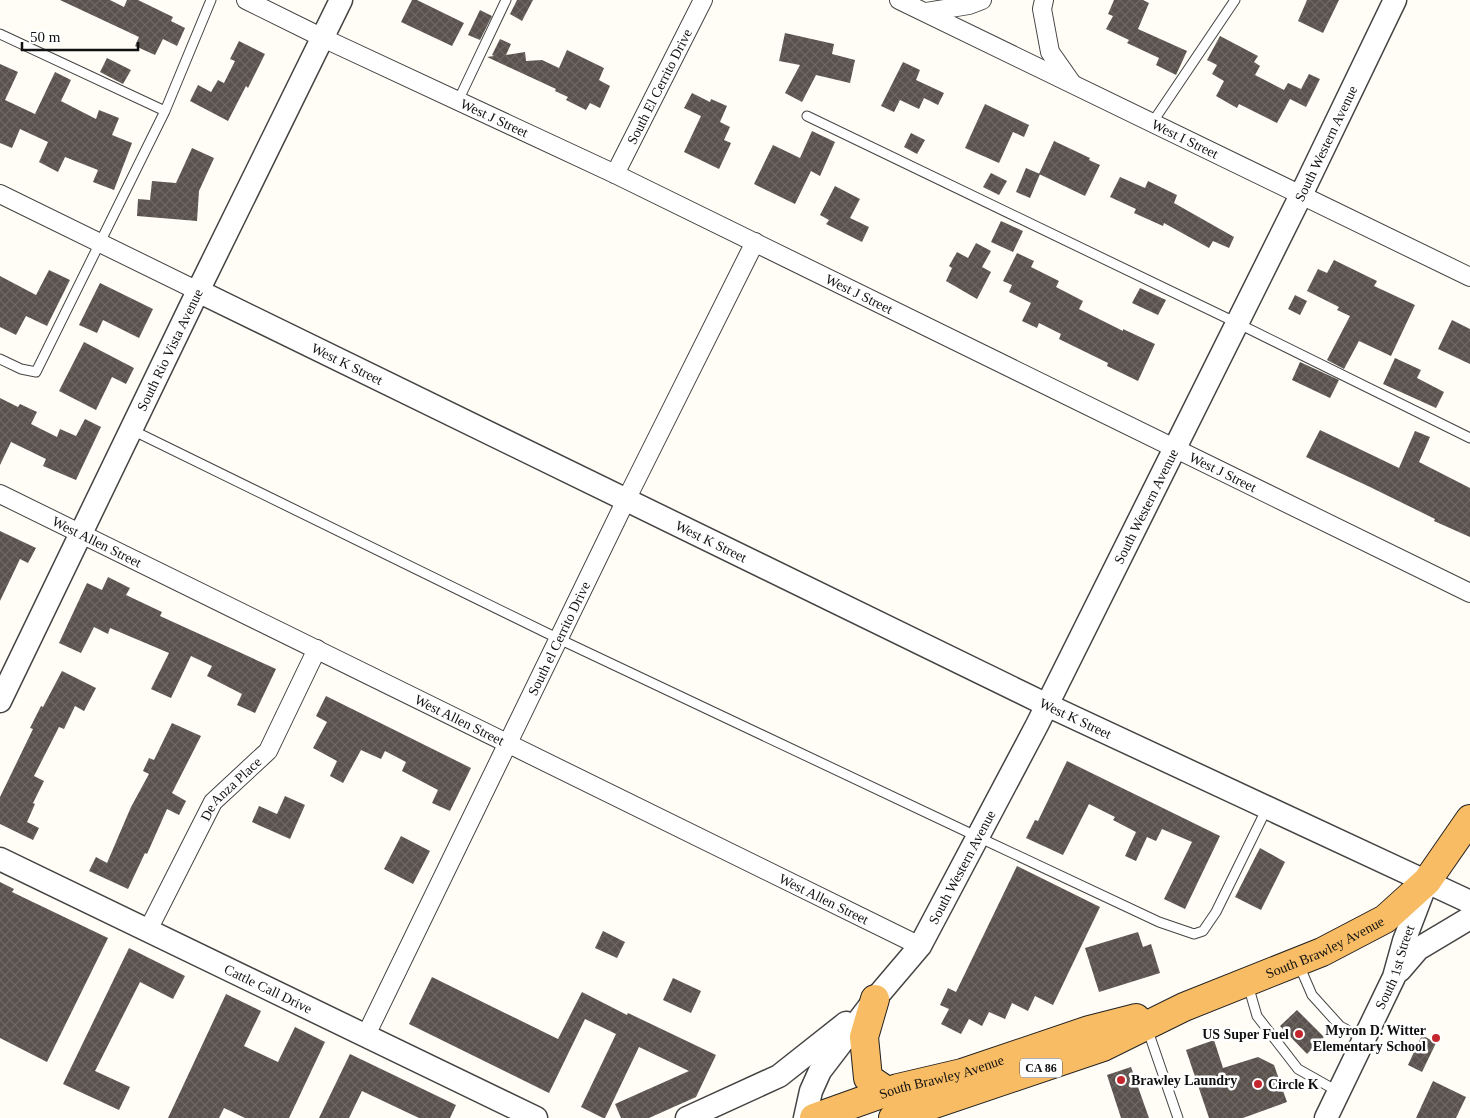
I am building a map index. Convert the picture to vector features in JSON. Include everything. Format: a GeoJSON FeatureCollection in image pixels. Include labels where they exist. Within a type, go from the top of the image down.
{"type":"FeatureCollection","features":[{"type":"Feature","properties":{"kind":"highway","name":"South 1st Street"},"geometry":{"type":"LineString","coordinates":[[1427,881],[1470,819]]}},
{"type":"Feature","properties":{"kind":"highway","name":"South Brawley Avenue"},"geometry":{"type":"LineString","coordinates":[[814,1118],[887,1091],[962,1073],[1089,1030],[1184,1006],[1247,982],[1322,952],[1385,919],[1427,881]]}},
{"type":"Feature","properties":{"kind":"highway"},"geometry":{"type":"LineString","coordinates":[[875,999],[864,1037],[868,1078],[887,1091]]}},
{"type":"Feature","properties":{"kind":"highway","name":"South Brawley Avenue"},"geometry":{"type":"LineString","coordinates":[[893,1118],[1103,1047],[1184,1006]]}},
{"type":"Feature","properties":{"kind":"street","name":"West J Street"},"geometry":{"type":"LineString","coordinates":[[246,0],[323,38],[615,174],[1470,593]]}},
{"type":"Feature","properties":{"kind":"street","name":"South Rio Vista Avenue"},"geometry":{"type":"LineString","coordinates":[[0,702],[198,290],[342,0]]}},
{"type":"Feature","properties":{"kind":"street","name":"West I Street"},"geometry":{"type":"LineString","coordinates":[[899,0],[1470,277]]}},
{"type":"Feature","properties":{"kind":"street"},"geometry":{"type":"LineString","coordinates":[[926,12],[982,0]]}},
{"type":"Feature","properties":{"kind":"street"},"geometry":{"type":"LineString","coordinates":[[1044,0],[1042,9],[1050,52],[1073,85]]}},
{"type":"Feature","properties":{"kind":"street","name":"South Western Avenue"},"geometry":{"type":"LineString","coordinates":[[805,1118],[811,1091],[820,1071],[875,999],[920,946],[978,837],[1047,705],[1175,449],[1302,194],[1395,0]]}},
{"type":"Feature","properties":{"kind":"street","name":"South El Cerrito Drive"},"geometry":{"type":"LineString","coordinates":[[615,174],[704,1]]}},
{"type":"Feature","properties":{"kind":"street","name":"West K Street"},"geometry":{"type":"LineString","coordinates":[[0,194],[1047,705],[1470,902]]}},
{"type":"Feature","properties":{"kind":"street","name":"South el Cerrito Drive"},"geometry":{"type":"LineString","coordinates":[[366,1035],[626,500],[755,242]]}},
{"type":"Feature","properties":{"kind":"street","name":"West Allen Street"},"geometry":{"type":"LineString","coordinates":[[0,494],[920,946]]}},
{"type":"Feature","properties":{"kind":"street","name":"De Anza Place"},"geometry":{"type":"LineString","coordinates":[[148,930],[213,802],[268,751],[317,649]]}},
{"type":"Feature","properties":{"kind":"street","name":"Cattle Call Drive"},"geometry":{"type":"LineString","coordinates":[[0,859],[536,1118]]}},
{"type":"Feature","properties":{"kind":"street","name":"South 1st Street"},"geometry":{"type":"LineString","coordinates":[[1326,1118],[1394,977],[1404,941],[1427,881]]}},
{"type":"Feature","properties":{"kind":"street"},"geometry":{"type":"LineString","coordinates":[[1394,977],[1418,949],[1470,918]]}},
{"type":"Feature","properties":{"kind":"street","name":"South Western Avenue"},"geometry":{"type":"LineString","coordinates":[[687,1118],[779,1076],[875,999]]}},
{"type":"Feature","properties":{"kind":"lane"},"geometry":{"type":"LineString","coordinates":[[0,359],[22,369],[36,372],[165,111],[211,0]]}},
{"type":"Feature","properties":{"kind":"lane"},"geometry":{"type":"LineString","coordinates":[[458,101],[506,0]]}},
{"type":"Feature","properties":{"kind":"lane"},"geometry":{"type":"LineString","coordinates":[[1152,123],[1235,0]]}},
{"type":"Feature","properties":{"kind":"lane"},"geometry":{"type":"LineString","coordinates":[[0,34],[165,111]]}},
{"type":"Feature","properties":{"kind":"lane"},"geometry":{"type":"LineString","coordinates":[[807,116],[1237,323],[1470,438]]}},
{"type":"Feature","properties":{"kind":"lane"},"geometry":{"type":"LineString","coordinates":[[132,430],[559,639],[1159,922],[1194,934],[1203,931],[1216,912],[1267,807]]}},
{"type":"Feature","properties":{"kind":"lane"},"geometry":{"type":"LineString","coordinates":[[1298,962],[1312,995],[1340,1026],[1364,1039]]}},
{"type":"Feature","properties":{"kind":"lane"},"geometry":{"type":"LineString","coordinates":[[1247,982],[1258,1016],[1298,1069],[1339,1092]]}},
{"type":"Feature","properties":{"kind":"lane"},"geometry":{"type":"LineString","coordinates":[[1146,1026],[1178,1118]]}},
{"type":"Feature","properties":{"kind":"building"},"geometry":{"type":"Polygon","coordinates":[[[60,0],[110,0],[124,7],[127,0],[138,0],[173,17],[171,21],[185,28],[177,46],[163,39],[155,55],[135,46],[139,37],[60,0]]]}},
{"type":"Feature","properties":{"kind":"building"},"geometry":{"type":"Polygon","coordinates":[[[412,0],[417,0],[464,23],[452,46],[401,22],[412,0]]]}},
{"type":"Feature","properties":{"kind":"building"},"geometry":{"type":"Polygon","coordinates":[[[517,0],[533,0],[522,21],[510,14],[517,0]]]}},
{"type":"Feature","properties":{"kind":"building"},"geometry":{"type":"Polygon","coordinates":[[[1114,0],[1143,0],[1149,3],[1138,29],[1187,51],[1176,75],[1156,65],[1159,58],[1127,43],[1129,40],[1106,29],[1113,16],[1108,14],[1114,0]]]}},
{"type":"Feature","properties":{"kind":"building"},"geometry":{"type":"Polygon","coordinates":[[[1307,0],[1339,0],[1323,33],[1298,21],[1307,0]]]}},
{"type":"Feature","properties":{"kind":"building"},"geometry":{"type":"Polygon","coordinates":[[[480,10],[492,16],[480,40],[468,35],[480,10]]]}},
{"type":"Feature","properties":{"kind":"building"},"geometry":{"type":"Polygon","coordinates":[[[785,33],[834,44],[832,54],[855,60],[850,83],[816,75],[802,102],[785,93],[800,65],[779,61],[785,33]]]}},
{"type":"Feature","properties":{"kind":"building"},"geometry":{"type":"Polygon","coordinates":[[[1220,36],[1258,56],[1254,62],[1260,66],[1255,75],[1284,90],[1288,83],[1301,89],[1309,74],[1320,79],[1306,107],[1290,99],[1277,123],[1239,104],[1237,108],[1216,96],[1224,81],[1212,74],[1217,65],[1207,60],[1220,36]]]}},
{"type":"Feature","properties":{"kind":"building"},"geometry":{"type":"Polygon","coordinates":[[[500,39],[511,44],[506,55],[525,52],[526,61],[542,60],[559,68],[567,50],[604,68],[599,80],[610,86],[600,108],[590,103],[586,110],[566,100],[568,97],[555,91],[556,89],[487,57],[494,56],[492,55],[500,39]]]}},
{"type":"Feature","properties":{"kind":"building"},"geometry":{"type":"Polygon","coordinates":[[[239,41],[265,54],[248,88],[246,86],[228,121],[190,101],[198,85],[211,92],[218,80],[224,83],[235,61],[230,59],[239,41]]]}},
{"type":"Feature","properties":{"kind":"building"},"geometry":{"type":"Polygon","coordinates":[[[107,58],[131,70],[123,84],[100,72],[107,58]]]}},
{"type":"Feature","properties":{"kind":"building"},"geometry":{"type":"Polygon","coordinates":[[[903,62],[920,70],[916,80],[944,93],[938,105],[924,98],[919,109],[900,100],[894,112],[881,106],[903,62]]]}},
{"type":"Feature","properties":{"kind":"building"},"geometry":{"type":"Polygon","coordinates":[[[0,64],[18,72],[5,100],[35,114],[55,72],[71,80],[61,101],[96,119],[99,110],[119,118],[112,135],[132,143],[114,190],[93,182],[98,170],[65,157],[58,172],[39,162],[48,142],[20,129],[12,148],[0,143],[0,64]]]}},
{"type":"Feature","properties":{"kind":"building"},"geometry":{"type":"Polygon","coordinates":[[[692,93],[710,102],[711,99],[727,106],[720,122],[730,127],[724,140],[731,143],[719,169],[684,152],[701,116],[684,108],[692,93]]]}},
{"type":"Feature","properties":{"kind":"building"},"geometry":{"type":"Polygon","coordinates":[[[985,104],[1029,125],[1024,137],[1013,132],[999,163],[965,148],[985,104]]]}},
{"type":"Feature","properties":{"kind":"building"},"geometry":{"type":"Polygon","coordinates":[[[812,131],[835,142],[820,176],[811,171],[795,204],[754,184],[773,145],[800,158],[812,131]]]}},
{"type":"Feature","properties":{"kind":"building"},"geometry":{"type":"Polygon","coordinates":[[[911,133],[925,140],[917,154],[904,147],[911,133]]]}},
{"type":"Feature","properties":{"kind":"building"},"geometry":{"type":"Polygon","coordinates":[[[1054,141],[1090,158],[1089,160],[1100,165],[1085,196],[1039,174],[1054,141]]]}},
{"type":"Feature","properties":{"kind":"building"},"geometry":{"type":"Polygon","coordinates":[[[192,148],[214,158],[199,191],[197,221],[137,216],[138,199],[150,200],[152,181],[176,183],[192,148]]]}},
{"type":"Feature","properties":{"kind":"building"},"geometry":{"type":"Polygon","coordinates":[[[1026,168],[1040,174],[1030,198],[1016,192],[1026,168]]]}},
{"type":"Feature","properties":{"kind":"building"},"geometry":{"type":"Polygon","coordinates":[[[991,173],[1007,181],[999,195],[983,187],[991,173]]]}},
{"type":"Feature","properties":{"kind":"building"},"geometry":{"type":"Polygon","coordinates":[[[1120,177],[1145,188],[1148,181],[1177,195],[1174,203],[1234,237],[1229,248],[1213,241],[1209,248],[1164,223],[1163,226],[1134,213],[1136,209],[1110,197],[1120,177]]]}},
{"type":"Feature","properties":{"kind":"building"},"geometry":{"type":"Polygon","coordinates":[[[835,186],[860,199],[850,218],[869,227],[862,242],[826,224],[829,220],[820,215],[835,186]]]}},
{"type":"Feature","properties":{"kind":"building"},"geometry":{"type":"Polygon","coordinates":[[[1001,221],[1023,231],[1013,252],[991,242],[1001,221]]]}},
{"type":"Feature","properties":{"kind":"building"},"geometry":{"type":"Polygon","coordinates":[[[976,243],[991,251],[982,267],[991,272],[977,299],[946,281],[952,268],[949,266],[957,252],[968,258],[976,243]]]}},
{"type":"Feature","properties":{"kind":"building"},"geometry":{"type":"Polygon","coordinates":[[[1017,253],[1034,261],[1031,267],[1059,281],[1056,287],[1083,301],[1079,309],[1123,331],[1123,329],[1155,344],[1138,381],[1107,366],[1108,363],[1059,339],[1061,334],[1039,323],[1037,328],[1022,321],[1031,303],[1009,292],[1012,285],[1003,281],[1017,253]]]}},
{"type":"Feature","properties":{"kind":"building"},"geometry":{"type":"Polygon","coordinates":[[[1334,260],[1377,281],[1374,286],[1415,305],[1391,356],[1359,341],[1344,369],[1327,360],[1350,316],[1337,310],[1339,307],[1307,291],[1318,269],[1327,273],[1334,260]]]}},
{"type":"Feature","properties":{"kind":"building"},"geometry":{"type":"Polygon","coordinates":[[[49,270],[70,280],[47,326],[26,316],[16,335],[0,327],[0,276],[36,295],[49,270]]]}},
{"type":"Feature","properties":{"kind":"building"},"geometry":{"type":"Polygon","coordinates":[[[100,283],[153,309],[139,338],[103,320],[97,333],[79,325],[100,283]]]}},
{"type":"Feature","properties":{"kind":"building"},"geometry":{"type":"Polygon","coordinates":[[[1140,288],[1166,300],[1158,315],[1132,303],[1140,288]]]}},
{"type":"Feature","properties":{"kind":"building"},"geometry":{"type":"Polygon","coordinates":[[[1295,295],[1307,301],[1300,315],[1288,309],[1295,295]]]}},
{"type":"Feature","properties":{"kind":"building"},"geometry":{"type":"Polygon","coordinates":[[[1452,320],[1470,329],[1470,364],[1438,349],[1452,320]]]}},
{"type":"Feature","properties":{"kind":"building"},"geometry":{"type":"Polygon","coordinates":[[[84,342],[134,368],[126,384],[112,377],[96,410],[59,391],[84,342]]]}},
{"type":"Feature","properties":{"kind":"building"},"geometry":{"type":"Polygon","coordinates":[[[1395,358],[1421,370],[1417,378],[1444,392],[1436,408],[1383,384],[1395,358]]]}},
{"type":"Feature","properties":{"kind":"building"},"geometry":{"type":"Polygon","coordinates":[[[1300,362],[1339,380],[1330,398],[1292,380],[1300,362]]]}},
{"type":"Feature","properties":{"kind":"building"},"geometry":{"type":"Polygon","coordinates":[[[0,398],[18,407],[20,404],[37,412],[31,424],[57,437],[60,429],[76,436],[85,419],[101,427],[76,480],[43,466],[46,459],[11,442],[0,465],[0,398]]]}},
{"type":"Feature","properties":{"kind":"building"},"geometry":{"type":"Polygon","coordinates":[[[1320,430],[1399,468],[1415,431],[1430,437],[1419,462],[1470,488],[1470,537],[1306,457],[1320,430]]]}},
{"type":"Feature","properties":{"kind":"building"},"geometry":{"type":"Polygon","coordinates":[[[0,531],[36,548],[28,563],[20,559],[0,601],[0,531]]]}},
{"type":"Feature","properties":{"kind":"building"},"geometry":{"type":"Polygon","coordinates":[[[108,577],[130,588],[126,595],[162,612],[160,616],[276,669],[255,713],[237,705],[242,694],[207,676],[212,666],[191,656],[171,698],[151,689],[169,653],[110,628],[108,634],[94,627],[81,653],[59,643],[87,583],[102,590],[108,577]]]}},
{"type":"Feature","properties":{"kind":"building"},"geometry":{"type":"Polygon","coordinates":[[[62,671],[96,688],[84,711],[75,706],[64,729],[59,727],[34,776],[44,781],[33,803],[35,804],[27,822],[39,828],[33,840],[0,824],[0,797],[33,729],[30,728],[62,671]]]}},
{"type":"Feature","properties":{"kind":"building"},"geometry":{"type":"Polygon","coordinates":[[[326,696],[471,768],[450,811],[432,803],[438,790],[402,771],[406,762],[385,751],[381,759],[361,750],[343,783],[330,776],[337,761],[313,748],[327,722],[316,716],[326,696]]]}},
{"type":"Feature","properties":{"kind":"building"},"geometry":{"type":"Polygon","coordinates":[[[172,723],[201,736],[172,793],[186,801],[179,815],[167,809],[147,854],[145,853],[128,889],[89,871],[96,857],[107,863],[131,807],[149,774],[143,771],[149,758],[154,760],[172,723]]]}},
{"type":"Feature","properties":{"kind":"building"},"geometry":{"type":"Polygon","coordinates":[[[1067,761],[1220,836],[1185,909],[1164,899],[1192,842],[1162,829],[1156,841],[1147,837],[1136,861],[1125,856],[1136,832],[1113,820],[1115,817],[1089,804],[1063,855],[1026,838],[1035,820],[1038,821],[1067,761]]]}},
{"type":"Feature","properties":{"kind":"building"},"geometry":{"type":"Polygon","coordinates":[[[285,796],[305,805],[290,839],[252,822],[259,806],[277,814],[285,796]]]}},
{"type":"Feature","properties":{"kind":"building"},"geometry":{"type":"Polygon","coordinates":[[[401,836],[430,851],[413,884],[384,869],[401,836]]]}},
{"type":"Feature","properties":{"kind":"building"},"geometry":{"type":"Polygon","coordinates":[[[1260,848],[1285,862],[1261,910],[1235,897],[1260,848]]]}},
{"type":"Feature","properties":{"kind":"building"},"geometry":{"type":"Polygon","coordinates":[[[1017,866],[1100,907],[1053,1005],[1035,996],[1028,1011],[1012,1003],[1005,1019],[989,1012],[982,1026],[969,1019],[961,1034],[941,1024],[949,1009],[940,1005],[948,988],[956,992],[1017,866]]]}},
{"type":"Feature","properties":{"kind":"building"},"geometry":{"type":"Polygon","coordinates":[[[0,882],[14,889],[12,892],[108,938],[47,1062],[0,1038],[0,882]]]}},
{"type":"Feature","properties":{"kind":"building"},"geometry":{"type":"Polygon","coordinates":[[[603,931],[625,942],[617,958],[595,948],[603,931]]]}},
{"type":"Feature","properties":{"kind":"building"},"geometry":{"type":"Polygon","coordinates":[[[1138,932],[1143,947],[1151,944],[1160,973],[1099,992],[1085,948],[1138,932]]]}},
{"type":"Feature","properties":{"kind":"building"},"geometry":{"type":"Polygon","coordinates":[[[129,948],[185,976],[173,999],[140,982],[95,1071],[130,1087],[119,1110],[63,1084],[129,948]]]}},
{"type":"Feature","properties":{"kind":"building"},"geometry":{"type":"Polygon","coordinates":[[[432,977],[558,1039],[582,992],[627,1015],[628,1013],[716,1055],[696,1097],[649,1118],[621,1118],[615,1104],[689,1071],[639,1047],[605,1118],[603,1118],[581,1107],[616,1034],[585,1019],[549,1093],[409,1024],[432,977]]]}},
{"type":"Feature","properties":{"kind":"building"},"geometry":{"type":"Polygon","coordinates":[[[673,978],[701,991],[691,1013],[663,1000],[673,978]]]}},
{"type":"Feature","properties":{"kind":"building"},"geometry":{"type":"Polygon","coordinates":[[[226,994],[261,1011],[244,1046],[278,1062],[295,1027],[325,1042],[289,1118],[245,1118],[224,1108],[219,1118],[168,1118],[226,994]]]}},
{"type":"Feature","properties":{"kind":"building"},"geometry":{"type":"Polygon","coordinates":[[[1297,1010],[1324,1037],[1307,1054],[1280,1026],[1297,1010]]]}},
{"type":"Feature","properties":{"kind":"building"},"geometry":{"type":"Polygon","coordinates":[[[1422,1035],[1436,1043],[1422,1072],[1408,1065],[1422,1035]]]}},
{"type":"Feature","properties":{"kind":"building"},"geometry":{"type":"Polygon","coordinates":[[[1214,1040],[1223,1068],[1258,1057],[1274,1065],[1287,1102],[1243,1118],[1209,1118],[1186,1050],[1214,1040]]]}},
{"type":"Feature","properties":{"kind":"building"},"geometry":{"type":"Polygon","coordinates":[[[350,1054],[456,1105],[450,1118],[419,1118],[362,1091],[349,1118],[319,1118],[350,1054]]]}},
{"type":"Feature","properties":{"kind":"building"},"geometry":{"type":"Polygon","coordinates":[[[1131,1067],[1149,1118],[1121,1118],[1107,1075],[1131,1067]]]}},
{"type":"Feature","properties":{"kind":"building"},"geometry":{"type":"Polygon","coordinates":[[[1433,1081],[1466,1097],[1456,1118],[1416,1118],[1433,1081]]]}},
{"type":"Feature","properties":{"kind":"place","name":"US Super Fuel"},"geometry":{"type":"Point","coordinates":[1299,1034]}},
{"type":"Feature","properties":{"kind":"place","name":"Myron D. Witter Elementary School"},"geometry":{"type":"Point","coordinates":[1436,1038]}},
{"type":"Feature","properties":{"kind":"place","name":"Brawley Laundry"},"geometry":{"type":"Point","coordinates":[1121,1080]}},
{"type":"Feature","properties":{"kind":"place","name":"Circle K"},"geometry":{"type":"Point","coordinates":[1258,1084]}}]}
